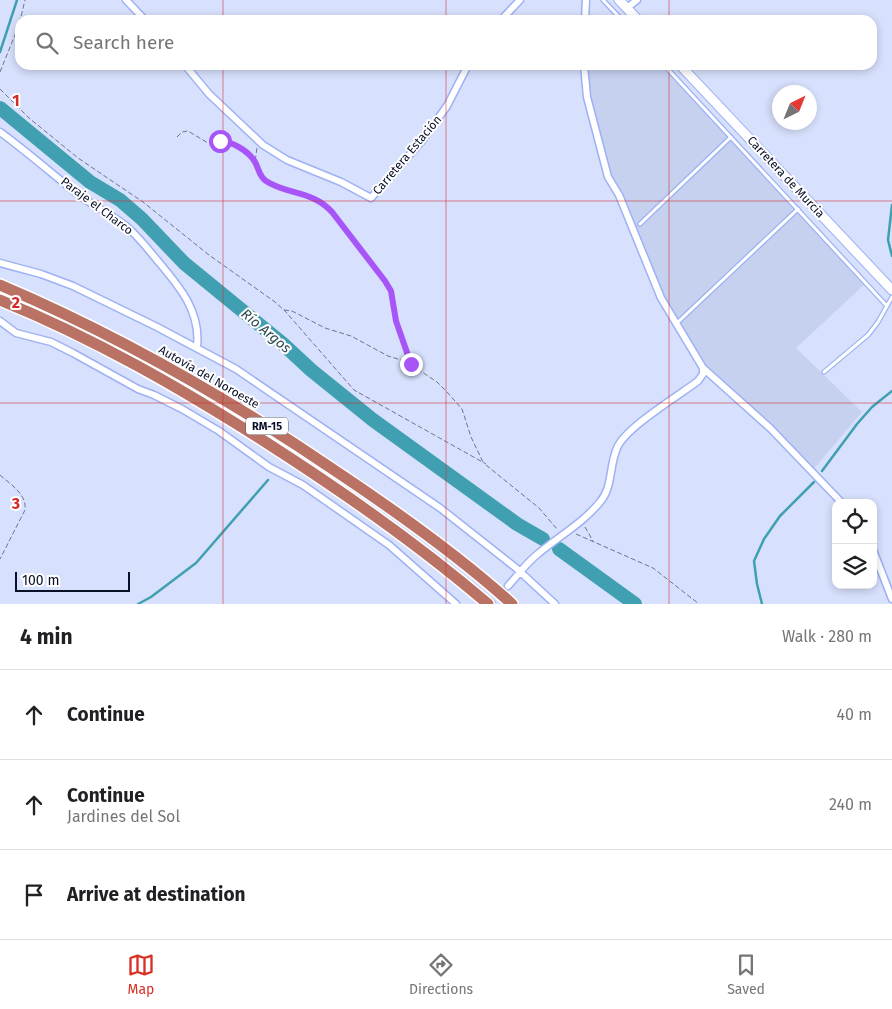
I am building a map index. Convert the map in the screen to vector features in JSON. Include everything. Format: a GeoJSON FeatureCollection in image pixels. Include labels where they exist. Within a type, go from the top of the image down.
{"type":"FeatureCollection","features":[{"type":"Feature","properties":{"kind":"highway","name":"Autovía del Noroeste"},"geometry":{"type":"LineString","coordinates":[[0,285],[42,303],[143,354],[240,409],[368,492],[490,584],[512,604]]}},
{"type":"Feature","properties":{"kind":"highway","name":"Autovía del Noroeste"},"geometry":{"type":"LineString","coordinates":[[0,300],[136,364],[218,412],[342,491],[406,538],[488,604]]}},
{"type":"Feature","properties":{"kind":"main road"},"geometry":{"type":"LineString","coordinates":[[619,0],[633,15]]}},
{"type":"Feature","properties":{"kind":"main road","name":"Carretera de Murcia"},"geometry":{"type":"LineString","coordinates":[[685,70],[892,290]]}},
{"type":"Feature","properties":{"kind":"street"},"geometry":{"type":"LineString","coordinates":[[126,0],[141,15]]}},
{"type":"Feature","properties":{"kind":"street"},"geometry":{"type":"LineString","coordinates":[[506,15],[520,0]]}},
{"type":"Feature","properties":{"kind":"street"},"geometry":{"type":"LineString","coordinates":[[585,15],[586,0]]}},
{"type":"Feature","properties":{"kind":"street"},"geometry":{"type":"LineString","coordinates":[[627,8],[637,0]]}},
{"type":"Feature","properties":{"kind":"street","name":"Carretera Estación"},"geometry":{"type":"LineString","coordinates":[[189,70],[209,94],[258,141],[286,160],[341,182],[371,198],[421,142],[447,106],[465,70]]}},
{"type":"Feature","properties":{"kind":"street"},"geometry":{"type":"LineString","coordinates":[[584,70],[586,92],[606,169],[654,284],[676,324],[704,368],[770,428],[838,499]]}},
{"type":"Feature","properties":{"kind":"street","name":"Paraje el Charco"},"geometry":{"type":"LineString","coordinates":[[0,132],[46,167],[74,192],[126,225],[139,238],[184,293],[191,306],[196,324],[197,347]]}},
{"type":"Feature","properties":{"kind":"street"},"geometry":{"type":"LineString","coordinates":[[0,264],[41,274],[73,286],[197,347],[236,369],[440,508],[483,540],[556,604]]}},
{"type":"Feature","properties":{"kind":"street"},"geometry":{"type":"LineString","coordinates":[[0,321],[16,333],[51,342],[73,353],[138,390],[154,395],[182,409],[219,431],[269,467],[308,489],[389,545],[456,604]]}},
{"type":"Feature","properties":{"kind":"street"},"geometry":{"type":"LineString","coordinates":[[508,586],[537,554],[587,516],[605,495],[609,487],[613,458],[625,435],[698,381],[703,374],[704,368]]}},
{"type":"Feature","properties":{"kind":"street"},"geometry":{"type":"LineString","coordinates":[[877,560],[892,598]]}},
{"type":"Feature","properties":{"kind":"lane"},"geometry":{"type":"LineString","coordinates":[[603,0],[617,15]]}},
{"type":"Feature","properties":{"kind":"lane"},"geometry":{"type":"LineString","coordinates":[[669,70],[886,305]]}},
{"type":"Feature","properties":{"kind":"lane"},"geometry":{"type":"LineString","coordinates":[[640,224],[731,137]]}},
{"type":"Feature","properties":{"kind":"lane"},"geometry":{"type":"LineString","coordinates":[[676,324],[798,208]]}},
{"type":"Feature","properties":{"kind":"lane"},"geometry":{"type":"LineString","coordinates":[[824,372],[868,334],[878,322],[892,297]]}},
{"type":"Feature","properties":{"kind":"path"},"geometry":{"type":"LineString","coordinates":[[21,15],[25,0]]}},
{"type":"Feature","properties":{"kind":"path"},"geometry":{"type":"LineString","coordinates":[[0,72],[15,35]]}},
{"type":"Feature","properties":{"kind":"path"},"geometry":{"type":"LineString","coordinates":[[0,89],[28,118],[78,158],[150,207],[196,245],[257,288],[284,310],[354,390],[486,464],[539,508],[562,536]]}},
{"type":"Feature","properties":{"kind":"path"},"geometry":{"type":"LineString","coordinates":[[177,137],[185,130],[208,143],[230,142],[245,152],[255,162],[259,172],[268,182],[305,194],[325,204],[391,291],[396,321],[411,364]]}},
{"type":"Feature","properties":{"kind":"path"},"geometry":{"type":"LineString","coordinates":[[255,162],[258,141]]}},
{"type":"Feature","properties":{"kind":"path"},"geometry":{"type":"LineString","coordinates":[[284,310],[292,311],[325,328],[351,336],[388,356],[411,364],[436,382],[457,403],[464,414],[477,453],[486,464]]}},
{"type":"Feature","properties":{"kind":"path"},"geometry":{"type":"LineString","coordinates":[[0,475],[18,490],[26,503],[25,510],[0,559]]}},
{"type":"Feature","properties":{"kind":"path"},"geometry":{"type":"LineString","coordinates":[[587,516],[585,520],[586,532],[593,542]]}},
{"type":"Feature","properties":{"kind":"path"},"geometry":{"type":"LineString","coordinates":[[568,531],[654,568],[699,604]]}},
{"type":"Feature","properties":{"kind":"shaded area"},"geometry":{"type":"Polygon","coordinates":[[[585,70],[669,70],[866,283],[796,348],[862,412],[812,471],[703,368],[671,316],[608,177],[594,120],[585,70]]]}},
{"type":"Feature","properties":{"kind":"waterway"},"geometry":{"type":"LineString","coordinates":[[0,52],[17,0]]}},
{"type":"Feature","properties":{"kind":"waterway","name":"Río Argos"},"geometry":{"type":"LineString","coordinates":[[0,108],[90,182],[120,200],[142,219],[184,263],[373,420],[517,524],[543,539]]}},
{"type":"Feature","properties":{"kind":"waterway"},"geometry":{"type":"LineString","coordinates":[[892,205],[888,240],[892,256]]}},
{"type":"Feature","properties":{"kind":"waterway"},"geometry":{"type":"LineString","coordinates":[[822,471],[857,424],[872,407],[892,391]]}},
{"type":"Feature","properties":{"kind":"waterway"},"geometry":{"type":"LineString","coordinates":[[138,604],[151,597],[196,563],[268,480]]}},
{"type":"Feature","properties":{"kind":"waterway"},"geometry":{"type":"LineString","coordinates":[[762,604],[754,561],[764,539],[780,516],[814,482]]}},
{"type":"Feature","properties":{"kind":"waterway","name":"Río Argos"},"geometry":{"type":"LineString","coordinates":[[559,549],[635,604]]}},
{"type":"Feature","properties":{"kind":"tunnel"},"geometry":{"type":"LineString","coordinates":[[490,604],[508,586]]}},
{"type":"Feature","properties":{"kind":"route"},"geometry":{"type":"LineString","coordinates":[[220,141],[230,142],[245,152],[255,162],[262,178],[268,182],[287,190],[305,194],[325,204],[332,212],[391,291],[396,321],[411,364]]}}]}
